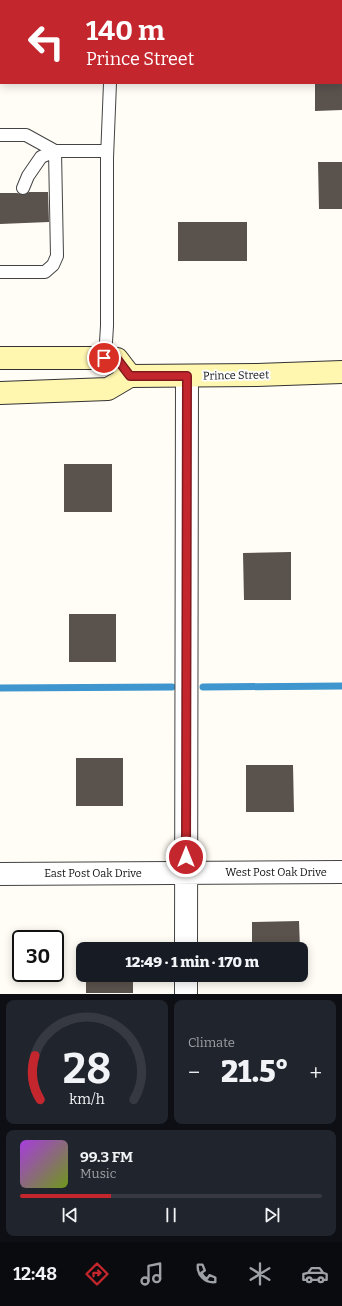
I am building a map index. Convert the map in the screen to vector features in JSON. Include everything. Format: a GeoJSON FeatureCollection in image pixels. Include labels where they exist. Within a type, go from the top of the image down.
{"type":"FeatureCollection","features":[{"type":"Feature","properties":{"kind":"main road"},"geometry":{"type":"LineString","coordinates":[[0,358],[117,359],[130,376],[108,389],[0,393]]}},
{"type":"Feature","properties":{"kind":"main road"},"geometry":{"type":"LineString","coordinates":[[0,382],[80,379],[96,374],[104,358]]}},
{"type":"Feature","properties":{"kind":"main road","name":"Prince Street"},"geometry":{"type":"LineString","coordinates":[[130,376],[257,375],[342,372]]}},
{"type":"Feature","properties":{"kind":"street"},"geometry":{"type":"LineString","coordinates":[[186,942],[187,376]]}},
{"type":"Feature","properties":{"kind":"street","name":"West Post Oak Drive"},"geometry":{"type":"LineString","coordinates":[[186,873],[342,872]]}},
{"type":"Feature","properties":{"kind":"street","name":"East Post Oak Drive"},"geometry":{"type":"LineString","coordinates":[[0,874],[186,873]]}},
{"type":"Feature","properties":{"kind":"street"},"geometry":{"type":"LineString","coordinates":[[186,982],[186,994]]}},
{"type":"Feature","properties":{"kind":"lane"},"geometry":{"type":"LineString","coordinates":[[104,358],[107,326],[107,151],[110,84]]}},
{"type":"Feature","properties":{"kind":"lane"},"geometry":{"type":"LineString","coordinates":[[0,135],[26,135],[55,151]]}},
{"type":"Feature","properties":{"kind":"lane"},"geometry":{"type":"LineString","coordinates":[[23,188],[28,176],[41,157],[55,151],[107,151]]}},
{"type":"Feature","properties":{"kind":"lane"},"geometry":{"type":"LineString","coordinates":[[0,272],[45,272],[53,264],[57,256],[55,151]]}},
{"type":"Feature","properties":{"kind":"building"},"geometry":{"type":"Polygon","coordinates":[[[315,84],[342,84],[342,110],[315,111],[315,84]]]}},
{"type":"Feature","properties":{"kind":"building"},"geometry":{"type":"Polygon","coordinates":[[[318,162],[342,162],[342,209],[319,209],[318,162]]]}},
{"type":"Feature","properties":{"kind":"building"},"geometry":{"type":"Polygon","coordinates":[[[29,192],[48,192],[49,222],[0,224],[0,193],[17,193],[24,195],[29,192]]]}},
{"type":"Feature","properties":{"kind":"building"},"geometry":{"type":"Polygon","coordinates":[[[178,222],[247,222],[247,261],[178,261],[178,222]]]}},
{"type":"Feature","properties":{"kind":"building"},"geometry":{"type":"Polygon","coordinates":[[[64,464],[112,464],[112,512],[64,512],[64,464]]]}},
{"type":"Feature","properties":{"kind":"building"},"geometry":{"type":"Polygon","coordinates":[[[291,552],[291,600],[244,600],[243,553],[291,552]]]}},
{"type":"Feature","properties":{"kind":"building"},"geometry":{"type":"Polygon","coordinates":[[[69,614],[116,614],[116,662],[69,662],[69,614]]]}},
{"type":"Feature","properties":{"kind":"building"},"geometry":{"type":"Polygon","coordinates":[[[76,758],[123,758],[123,806],[76,806],[76,758]]]}},
{"type":"Feature","properties":{"kind":"building"},"geometry":{"type":"Polygon","coordinates":[[[246,765],[293,765],[294,812],[246,812],[246,765]]]}},
{"type":"Feature","properties":{"kind":"building"},"geometry":{"type":"Polygon","coordinates":[[[299,921],[300,942],[252,942],[252,922],[299,921]]]}},
{"type":"Feature","properties":{"kind":"building"},"geometry":{"type":"Polygon","coordinates":[[[86,982],[133,982],[133,993],[86,993],[86,982]]]}},
{"type":"Feature","properties":{"kind":"waterway"},"geometry":{"type":"LineString","coordinates":[[203,687],[342,686]]}},
{"type":"Feature","properties":{"kind":"waterway"},"geometry":{"type":"LineString","coordinates":[[0,688],[172,687]]}},
{"type":"Feature","properties":{"kind":"route"},"geometry":{"type":"LineString","coordinates":[[104,358],[117,359],[130,376],[187,376],[186,857]]}}]}
